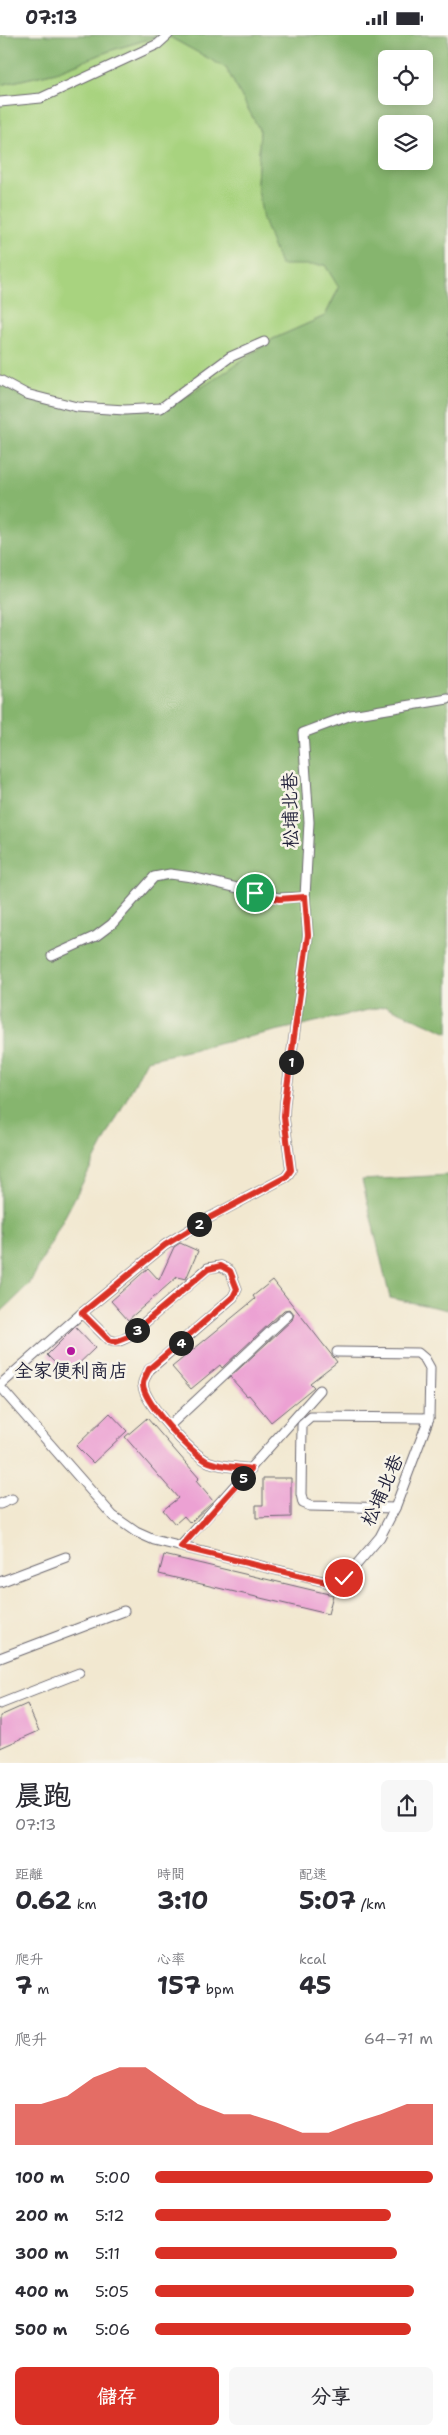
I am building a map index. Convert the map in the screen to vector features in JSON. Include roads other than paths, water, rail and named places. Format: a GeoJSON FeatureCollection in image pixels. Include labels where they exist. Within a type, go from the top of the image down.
{"type":"FeatureCollection","features":[{"type":"Feature","properties":{"kind":"lane"},"geometry":{"type":"LineString","coordinates":[[0,102],[41,98],[158,44],[168,35]]}},
{"type":"Feature","properties":{"kind":"lane"},"geometry":{"type":"LineString","coordinates":[[0,380],[26,394],[77,407],[125,410],[161,408],[230,357],[264,342]]}},
{"type":"Feature","properties":{"kind":"lane","name":"松埔北巷"},"geometry":{"type":"LineString","coordinates":[[337,1351],[418,1353],[426,1359],[430,1368],[430,1418],[395,1508],[380,1537],[351,1571],[338,1581],[326,1582],[181,1547],[136,1532],[113,1516],[0,1386],[82,1313],[165,1245],[209,1218],[286,1177],[291,1170],[284,1117],[285,1102],[308,935],[305,897],[309,822],[303,733],[351,715],[448,699]]}},
{"type":"Feature","properties":{"kind":"lane"},"geometry":{"type":"LineString","coordinates":[[52,956],[96,936],[107,928],[154,877],[170,875],[192,877],[279,899],[305,897]]}},
{"type":"Feature","properties":{"kind":"lane"},"geometry":{"type":"LineString","coordinates":[[82,1313],[109,1340],[122,1341],[208,1269],[221,1266],[230,1271],[237,1289],[233,1297],[149,1369],[143,1383],[151,1402],[169,1426],[201,1458],[210,1463],[251,1469]]}},
{"type":"Feature","properties":{"kind":"lane"},"geometry":{"type":"LineString","coordinates":[[169,1426],[288,1315]]}},
{"type":"Feature","properties":{"kind":"lane"},"geometry":{"type":"LineString","coordinates":[[181,1547],[320,1390]]}},
{"type":"Feature","properties":{"kind":"lane"},"geometry":{"type":"LineString","coordinates":[[395,1508],[310,1506],[303,1503],[301,1494],[302,1425],[311,1417],[430,1418]]}},
{"type":"Feature","properties":{"kind":"lane"},"geometry":{"type":"LineString","coordinates":[[0,1504],[12,1499]]}},
{"type":"Feature","properties":{"kind":"lane"},"geometry":{"type":"LineString","coordinates":[[0,1582],[66,1557]]}},
{"type":"Feature","properties":{"kind":"lane"},"geometry":{"type":"LineString","coordinates":[[0,1658],[124,1611]]}},
{"type":"Feature","properties":{"kind":"lane"},"geometry":{"type":"LineString","coordinates":[[0,1704],[79,1673]]}},
{"type":"Feature","properties":{"kind":"place","name":"全家便利商店"},"geometry":{"type":"Point","coordinates":[71,1351]}}]}
